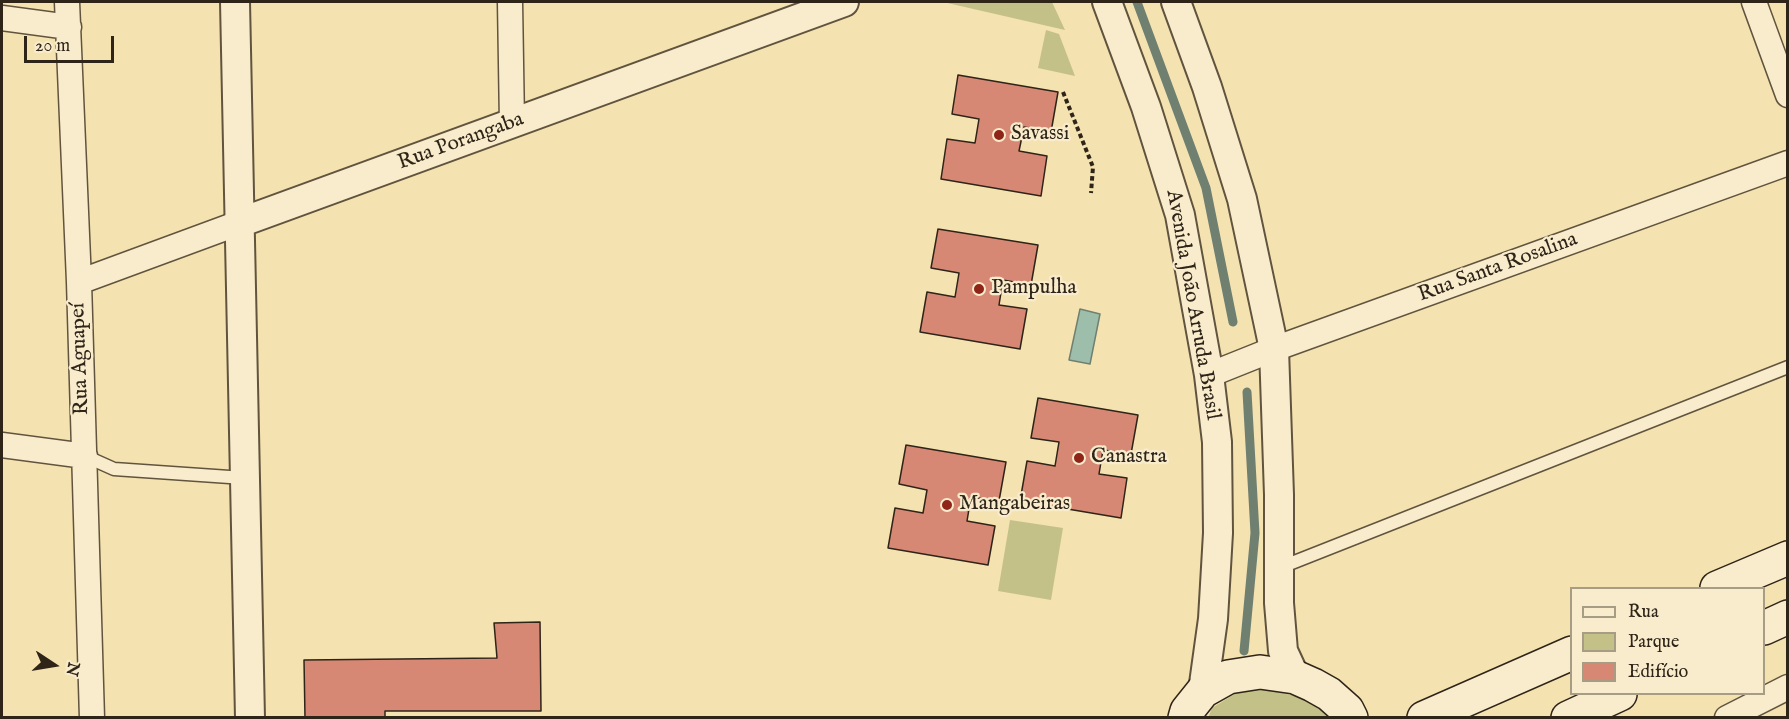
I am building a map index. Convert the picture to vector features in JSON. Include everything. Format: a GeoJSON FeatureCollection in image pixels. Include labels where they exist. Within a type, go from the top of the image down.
{"type":"FeatureCollection","features":[{"type":"Feature","properties":{"kind":"main road"},"geometry":{"type":"LineString","coordinates":[[1719,587],[1788,558]]}},
{"type":"Feature","properties":{"kind":"main road"},"geometry":{"type":"LineString","coordinates":[[1765,628],[1788,616]]}},
{"type":"Feature","properties":{"kind":"main road"},"geometry":{"type":"LineString","coordinates":[[1424,717],[1570,654]]}},
{"type":"Feature","properties":{"kind":"main road"},"geometry":{"type":"LineString","coordinates":[[1194,704],[1228,678],[1260,672],[1295,677],[1329,694],[1353,715]]}},
{"type":"Feature","properties":{"kind":"main road"},"geometry":{"type":"LineString","coordinates":[[1568,717],[1616,695]]}},
{"type":"Feature","properties":{"kind":"street","name":"Rua Aguapeí"},"geometry":{"type":"LineString","coordinates":[[67,2],[79,282],[92,717]]}},
{"type":"Feature","properties":{"kind":"street"},"geometry":{"type":"LineString","coordinates":[[235,2],[250,717]]}},
{"type":"Feature","properties":{"kind":"street"},"geometry":{"type":"LineString","coordinates":[[510,2],[512,124]]}},
{"type":"Feature","properties":{"kind":"street","name":"Rua Porangaba"},"geometry":{"type":"LineString","coordinates":[[79,282],[844,2]]}},
{"type":"Feature","properties":{"kind":"street","name":"Avenida João Arruda Brasil"},"geometry":{"type":"LineString","coordinates":[[1107,2],[1146,107],[1180,215],[1209,375],[1216,442],[1218,533],[1214,619],[1194,704]]}},
{"type":"Feature","properties":{"kind":"street"},"geometry":{"type":"LineString","coordinates":[[1176,2],[1208,87],[1242,198],[1274,349],[1279,495],[1279,603],[1283,651],[1295,677]]}},
{"type":"Feature","properties":{"kind":"street"},"geometry":{"type":"LineString","coordinates":[[1754,2],[1788,95]]}},
{"type":"Feature","properties":{"kind":"street"},"geometry":{"type":"LineString","coordinates":[[2,18],[69,27]]}},
{"type":"Feature","properties":{"kind":"street","name":"Rua Santa Rosalina"},"geometry":{"type":"LineString","coordinates":[[1209,375],[1274,349],[1788,163]]}},
{"type":"Feature","properties":{"kind":"street"},"geometry":{"type":"LineString","coordinates":[[2,445],[85,456]]}},
{"type":"Feature","properties":{"kind":"street"},"geometry":{"type":"LineString","coordinates":[[1727,717],[1788,687]]}},
{"type":"Feature","properties":{"kind":"lane"},"geometry":{"type":"LineString","coordinates":[[1280,568],[1788,367]]}},
{"type":"Feature","properties":{"kind":"lane"},"geometry":{"type":"LineString","coordinates":[[85,456],[114,469],[244,478]]}},
{"type":"Feature","properties":{"kind":"path"},"geometry":{"type":"LineString","coordinates":[[1063,92],[1093,167],[1091,193]]}},
{"type":"Feature","properties":{"kind":"green space"},"geometry":{"type":"Polygon","coordinates":[[[943,2],[1052,2],[1065,30],[943,2]]]}},
{"type":"Feature","properties":{"kind":"green space"},"geometry":{"type":"Polygon","coordinates":[[[1046,30],[1059,34],[1075,76],[1038,68],[1046,30]]]}},
{"type":"Feature","properties":{"kind":"green space"},"geometry":{"type":"Polygon","coordinates":[[[1010,520],[1063,528],[1051,600],[998,591],[1010,520]]]}},
{"type":"Feature","properties":{"kind":"green space"},"geometry":{"type":"Polygon","coordinates":[[[1264,689],[1309,699],[1335,718],[1208,718],[1212,708],[1238,692],[1264,689]]]}},
{"type":"Feature","properties":{"kind":"shaded area"},"geometry":{"type":"Polygon","coordinates":[[[1080,309],[1100,314],[1090,364],[1069,360],[1080,309]]]}},
{"type":"Feature","properties":{"kind":"building","name":"Savassi"},"geometry":{"type":"Polygon","coordinates":[[[958,75],[1058,92],[1051,132],[1024,127],[1019,151],[1047,156],[1041,196],[941,179],[947,139],[975,143],[979,119],[952,114],[958,75]]]}},
{"type":"Feature","properties":{"kind":"building","name":"Pampulha"},"geometry":{"type":"Polygon","coordinates":[[[938,229],[1038,245],[1031,285],[1003,280],[999,305],[1027,309],[1020,349],[920,332],[927,292],[955,297],[959,273],[931,268],[938,229]]]}},
{"type":"Feature","properties":{"kind":"building","name":"Canastra"},"geometry":{"type":"Polygon","coordinates":[[[1038,398],[1138,415],[1131,454],[1103,450],[1099,474],[1127,478],[1121,518],[1020,501],[1027,461],[1055,466],[1059,442],[1031,438],[1038,398]]]}},
{"type":"Feature","properties":{"kind":"building","name":"Mangabeiras"},"geometry":{"type":"Polygon","coordinates":[[[906,445],[1006,462],[999,501],[971,497],[967,521],[995,526],[988,565],[888,548],[895,508],[923,513],[927,490],[899,484],[906,445]]]}},
{"type":"Feature","properties":{"kind":"building"},"geometry":{"type":"Polygon","coordinates":[[[540,622],[541,711],[385,711],[385,718],[305,718],[304,660],[497,658],[494,623],[540,622]]]}},
{"type":"Feature","properties":{"kind":"waterway"},"geometry":{"type":"LineString","coordinates":[[1137,2],[1206,188],[1233,322]]}},
{"type":"Feature","properties":{"kind":"waterway"},"geometry":{"type":"LineString","coordinates":[[1244,651],[1255,533],[1247,392]]}},
{"type":"Feature","properties":{"kind":"place","name":"Savassi"},"geometry":{"type":"Point","coordinates":[999,135]}},
{"type":"Feature","properties":{"kind":"place","name":"Pampulha"},"geometry":{"type":"Point","coordinates":[979,289]}},
{"type":"Feature","properties":{"kind":"place","name":"Canastra"},"geometry":{"type":"Point","coordinates":[1079,458]}},
{"type":"Feature","properties":{"kind":"place","name":"Mangabeiras"},"geometry":{"type":"Point","coordinates":[947,505]}}]}
